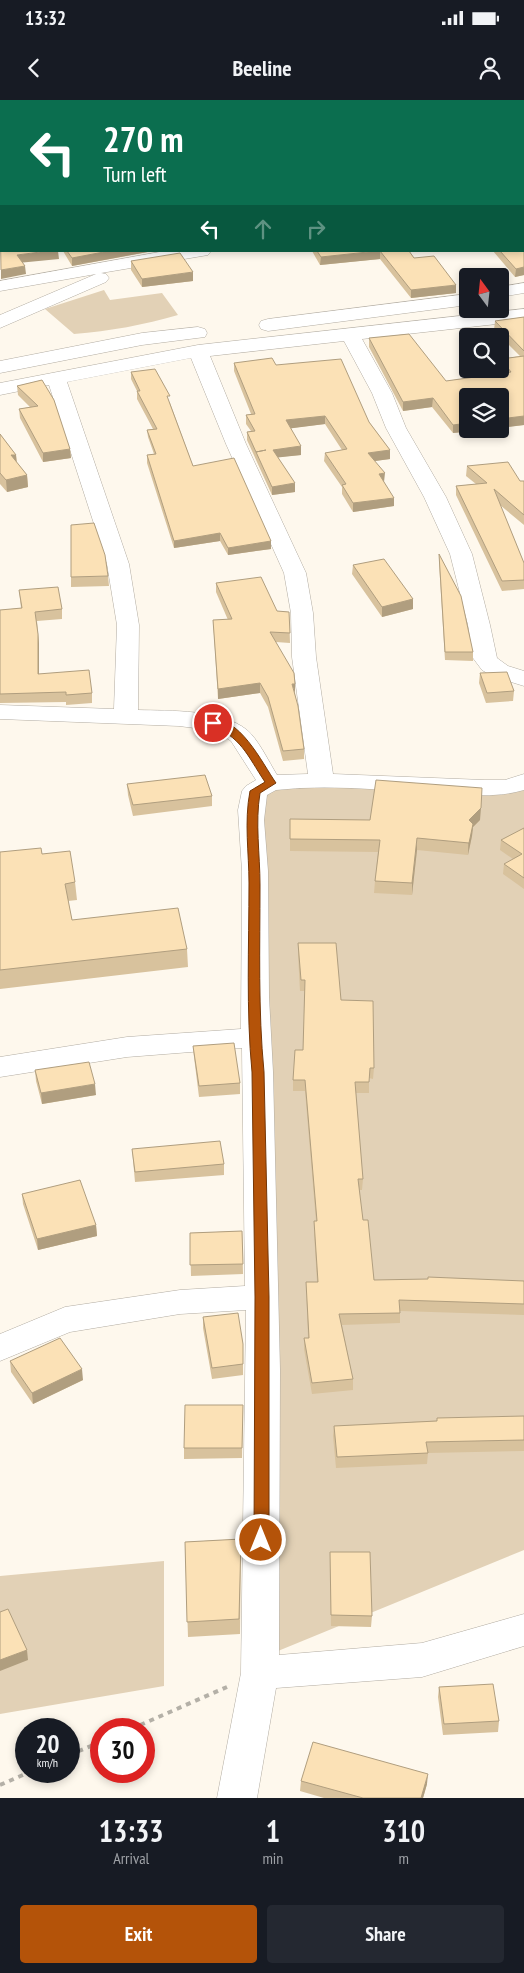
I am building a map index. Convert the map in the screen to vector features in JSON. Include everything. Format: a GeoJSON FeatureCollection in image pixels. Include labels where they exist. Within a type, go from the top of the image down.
{"type":"FeatureCollection","features":[{"type":"Feature","properties":{"kind":"street"},"geometry":{"type":"LineString","coordinates":[[0,286],[135,261],[199,252]]}},
{"type":"Feature","properties":{"kind":"street"},"geometry":{"type":"LineString","coordinates":[[0,322],[135,261]]}},
{"type":"Feature","properties":{"kind":"street"},"geometry":{"type":"LineString","coordinates":[[509,290],[524,288]]}},
{"type":"Feature","properties":{"kind":"street"},"geometry":{"type":"LineString","coordinates":[[254,326],[459,300]]}},
{"type":"Feature","properties":{"kind":"street"},"geometry":{"type":"LineString","coordinates":[[0,389],[56,377],[198,352],[524,315]]}},
{"type":"Feature","properties":{"kind":"street"},"geometry":{"type":"LineString","coordinates":[[0,367],[142,339],[217,331]]}},
{"type":"Feature","properties":{"kind":"street"},"geometry":{"type":"LineString","coordinates":[[350,335],[382,393],[396,428],[435,497],[461,554],[486,658],[490,665],[500,671],[524,679]]}},
{"type":"Feature","properties":{"kind":"street"},"geometry":{"type":"LineString","coordinates":[[198,352],[236,444],[295,573],[302,613],[304,657],[322,781]]}},
{"type":"Feature","properties":{"kind":"street"},"geometry":{"type":"LineString","coordinates":[[56,377],[118,564],[128,625],[126,718]]}},
{"type":"Feature","properties":{"kind":"street"},"geometry":{"type":"LineString","coordinates":[[0,712],[213,723],[228,728],[240,736],[270,783]]}},
{"type":"Feature","properties":{"kind":"street"},"geometry":{"type":"LineString","coordinates":[[237,1798],[260,1673],[262,1297],[258,1072],[255,1038],[255,868],[252,811],[255,791],[270,783],[322,781],[484,788],[507,787],[524,782]]}},
{"type":"Feature","properties":{"kind":"street"},"geometry":{"type":"LineString","coordinates":[[0,1067],[201,1038],[255,1038]]}},
{"type":"Feature","properties":{"kind":"street"},"geometry":{"type":"LineString","coordinates":[[0,1348],[64,1320],[180,1302],[262,1297]]}},
{"type":"Feature","properties":{"kind":"street"},"geometry":{"type":"LineString","coordinates":[[260,1673],[422,1660],[524,1630]]}},
{"type":"Feature","properties":{"kind":"path"},"geometry":{"type":"LineString","coordinates":[[155,1719],[260,1673]]}},
{"type":"Feature","properties":{"kind":"path"},"geometry":{"type":"LineString","coordinates":[[0,1785],[15,1778]]}},
{"type":"Feature","properties":{"kind":"shaded area"},"geometry":{"type":"Polygon","coordinates":[[[104,290],[110,300],[162,293],[178,315],[127,327],[74,334],[45,309],[104,290]]]}},
{"type":"Feature","properties":{"kind":"shaded area"},"geometry":{"type":"Polygon","coordinates":[[[524,781],[524,1550],[278,1651],[262,789],[524,781]]]}},
{"type":"Feature","properties":{"kind":"shaded area"},"geometry":{"type":"Polygon","coordinates":[[[164,1561],[164,1686],[0,1714],[0,1576],[164,1561]]]}},
{"type":"Feature","properties":{"kind":"building"},"geometry":{"type":"Polygon","coordinates":[[[1,252],[40,252],[17,255],[25,266],[1,270],[1,252]]]}},
{"type":"Feature","properties":{"kind":"building"},"geometry":{"type":"Polygon","coordinates":[[[68,252],[104,252],[72,258],[68,252]]]}},
{"type":"Feature","properties":{"kind":"building"},"geometry":{"type":"Polygon","coordinates":[[[318,252],[368,252],[321,257],[318,252]]]}},
{"type":"Feature","properties":{"kind":"building"},"geometry":{"type":"Polygon","coordinates":[[[381,252],[410,252],[414,258],[434,256],[456,285],[411,290],[381,252]]]}},
{"type":"Feature","properties":{"kind":"building"},"geometry":{"type":"Polygon","coordinates":[[[501,252],[524,252],[524,267],[516,269],[501,252]]]}},
{"type":"Feature","properties":{"kind":"building"},"geometry":{"type":"Polygon","coordinates":[[[180,253],[193,272],[142,279],[131,261],[180,253]]]}},
{"type":"Feature","properties":{"kind":"building"},"geometry":{"type":"Polygon","coordinates":[[[524,317],[524,351],[509,335],[509,328],[502,328],[495,321],[524,317]]]}},
{"type":"Feature","properties":{"kind":"building"},"geometry":{"type":"Polygon","coordinates":[[[409,334],[446,381],[468,378],[509,378],[509,372],[511,372],[509,369],[509,358],[524,356],[524,416],[509,418],[509,388],[459,388],[459,424],[453,425],[433,398],[403,402],[369,338],[409,334]]]}},
{"type":"Feature","properties":{"kind":"building"},"geometry":{"type":"Polygon","coordinates":[[[272,358],[276,365],[341,359],[369,422],[390,450],[368,453],[385,473],[379,474],[394,498],[353,503],[342,485],[346,484],[325,453],[347,449],[325,416],[286,420],[301,446],[273,450],[295,483],[272,487],[247,432],[255,431],[246,415],[255,414],[234,363],[272,358]]]}},
{"type":"Feature","properties":{"kind":"building"},"geometry":{"type":"Polygon","coordinates":[[[155,369],[170,396],[167,396],[193,466],[234,458],[271,541],[228,548],[220,533],[174,541],[147,455],[156,454],[147,430],[157,429],[137,391],[140,391],[131,372],[155,369]]]}},
{"type":"Feature","properties":{"kind":"building"},"geometry":{"type":"Polygon","coordinates":[[[42,380],[54,400],[70,449],[43,453],[19,409],[38,406],[17,386],[42,380]]]}},
{"type":"Feature","properties":{"kind":"building"},"geometry":{"type":"Polygon","coordinates":[[[0,434],[16,455],[11,455],[27,475],[6,480],[0,473],[0,434]]]}},
{"type":"Feature","properties":{"kind":"building"},"geometry":{"type":"Polygon","coordinates":[[[508,462],[520,481],[524,481],[524,515],[494,489],[524,563],[524,580],[502,581],[456,486],[487,483],[467,466],[508,462]]]}},
{"type":"Feature","properties":{"kind":"building"},"geometry":{"type":"Polygon","coordinates":[[[94,523],[105,555],[108,576],[71,577],[71,525],[94,523]]]}},
{"type":"Feature","properties":{"kind":"building"},"geometry":{"type":"Polygon","coordinates":[[[439,554],[461,596],[473,652],[445,652],[439,554]]]}},
{"type":"Feature","properties":{"kind":"building"},"geometry":{"type":"Polygon","coordinates":[[[384,559],[413,599],[382,607],[353,565],[384,559]]]}},
{"type":"Feature","properties":{"kind":"building"},"geometry":{"type":"Polygon","coordinates":[[[261,577],[277,611],[289,612],[290,633],[270,632],[294,673],[295,684],[292,684],[298,706],[304,749],[283,751],[268,697],[260,683],[218,689],[213,620],[232,619],[216,583],[261,577]]]}},
{"type":"Feature","properties":{"kind":"building"},"geometry":{"type":"Polygon","coordinates":[[[58,587],[62,609],[35,612],[38,634],[38,674],[89,670],[92,693],[66,695],[66,692],[0,694],[0,610],[22,608],[19,590],[58,587]]]}},
{"type":"Feature","properties":{"kind":"building"},"geometry":{"type":"Polygon","coordinates":[[[507,672],[514,691],[487,693],[480,673],[507,672]]]}},
{"type":"Feature","properties":{"kind":"building"},"geometry":{"type":"Polygon","coordinates":[[[205,775],[212,796],[133,805],[127,784],[205,775]]]}},
{"type":"Feature","properties":{"kind":"building"},"geometry":{"type":"Polygon","coordinates":[[[376,780],[482,788],[481,808],[469,820],[473,824],[469,843],[417,838],[412,883],[375,881],[380,840],[290,839],[290,819],[370,820],[376,780]]]}},
{"type":"Feature","properties":{"kind":"building"},"geometry":{"type":"Polygon","coordinates":[[[524,828],[524,878],[504,864],[522,854],[501,840],[524,828]]]}},
{"type":"Feature","properties":{"kind":"building"},"geometry":{"type":"Polygon","coordinates":[[[41,848],[42,854],[70,851],[75,882],[65,884],[72,920],[178,908],[187,949],[0,970],[0,852],[41,848]]]}},
{"type":"Feature","properties":{"kind":"building"},"geometry":{"type":"Polygon","coordinates":[[[298,943],[336,943],[341,1000],[373,1001],[374,1068],[370,1068],[369,1082],[355,1082],[363,1179],[358,1179],[363,1220],[368,1220],[374,1280],[428,1279],[428,1277],[524,1281],[524,1304],[399,1300],[400,1313],[339,1314],[353,1379],[312,1383],[304,1338],[309,1338],[306,1282],[318,1282],[314,1221],[317,1221],[305,1080],[293,1080],[295,1050],[303,1050],[305,980],[301,980],[298,943]]]}},
{"type":"Feature","properties":{"kind":"building"},"geometry":{"type":"Polygon","coordinates":[[[234,1043],[240,1083],[199,1086],[193,1046],[234,1043]]]}},
{"type":"Feature","properties":{"kind":"building"},"geometry":{"type":"Polygon","coordinates":[[[89,1062],[95,1084],[41,1093],[35,1070],[89,1062]]]}},
{"type":"Feature","properties":{"kind":"building"},"geometry":{"type":"Polygon","coordinates":[[[220,1141],[224,1164],[135,1172],[132,1149],[220,1141]]]}},
{"type":"Feature","properties":{"kind":"building"},"geometry":{"type":"Polygon","coordinates":[[[80,1180],[96,1225],[37,1239],[22,1194],[80,1180]]]}},
{"type":"Feature","properties":{"kind":"building"},"geometry":{"type":"Polygon","coordinates":[[[242,1231],[243,1264],[190,1265],[190,1233],[242,1231]]]}},
{"type":"Feature","properties":{"kind":"building"},"geometry":{"type":"Polygon","coordinates":[[[238,1313],[243,1344],[243,1364],[212,1368],[203,1317],[238,1313]]]}},
{"type":"Feature","properties":{"kind":"building"},"geometry":{"type":"Polygon","coordinates":[[[60,1338],[82,1369],[32,1393],[10,1361],[60,1338]]]}},
{"type":"Feature","properties":{"kind":"building"},"geometry":{"type":"Polygon","coordinates":[[[185,1405],[243,1405],[242,1448],[184,1448],[185,1405]]]}},
{"type":"Feature","properties":{"kind":"building"},"geometry":{"type":"Polygon","coordinates":[[[524,1416],[524,1440],[426,1442],[428,1453],[337,1457],[334,1426],[437,1421],[437,1418],[524,1416]]]}},
{"type":"Feature","properties":{"kind":"building"},"geometry":{"type":"Polygon","coordinates":[[[241,1539],[239,1619],[187,1622],[185,1542],[241,1539]]]}},
{"type":"Feature","properties":{"kind":"building"},"geometry":{"type":"Polygon","coordinates":[[[330,1552],[370,1552],[372,1616],[331,1615],[330,1552]]]}},
{"type":"Feature","properties":{"kind":"building"},"geometry":{"type":"Polygon","coordinates":[[[8,1609],[27,1650],[0,1660],[0,1612],[8,1609]]]}},
{"type":"Feature","properties":{"kind":"building"},"geometry":{"type":"Polygon","coordinates":[[[493,1684],[499,1721],[444,1724],[439,1687],[493,1684]]]}},
{"type":"Feature","properties":{"kind":"building"},"geometry":{"type":"Polygon","coordinates":[[[313,1742],[428,1774],[421,1798],[363,1798],[301,1781],[313,1742]]]}},
{"type":"Feature","properties":{"kind":"route"},"geometry":{"type":"LineString","coordinates":[[213,723],[228,728],[240,736],[270,783],[255,791],[252,811],[255,868],[255,1038],[258,1072],[263,1370],[261,1540]]}}]}
